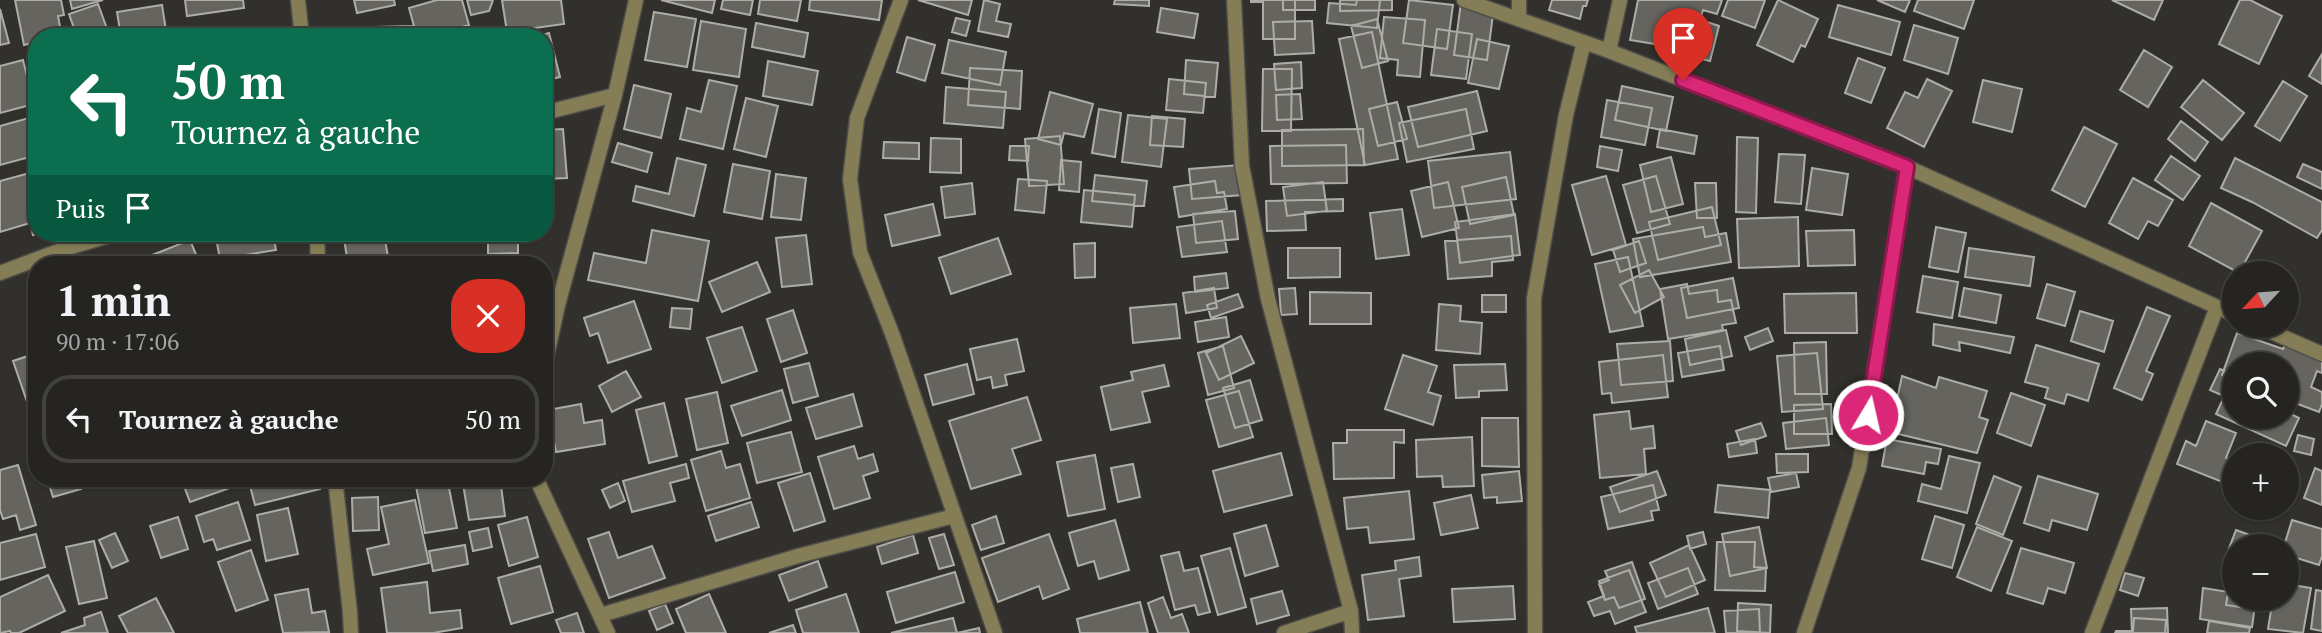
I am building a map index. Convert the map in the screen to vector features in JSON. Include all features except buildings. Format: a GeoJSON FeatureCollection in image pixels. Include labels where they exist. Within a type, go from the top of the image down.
{"type":"FeatureCollection","features":[{"type":"Feature","properties":{"kind":"street"},"geometry":{"type":"LineString","coordinates":[[298,0],[301,28]]}},
{"type":"Feature","properties":{"kind":"street"},"geometry":{"type":"LineString","coordinates":[[553,328],[615,94],[636,0]]}},
{"type":"Feature","properties":{"kind":"street"},"geometry":{"type":"LineString","coordinates":[[901,0],[858,118],[850,178],[860,252],[893,336],[995,633]]}},
{"type":"Feature","properties":{"kind":"street"},"geometry":{"type":"LineString","coordinates":[[1234,0],[1242,166],[1268,299],[1351,611],[1352,633]]}},
{"type":"Feature","properties":{"kind":"street"},"geometry":{"type":"LineString","coordinates":[[1464,0],[1609,51],[1907,167],[2222,309]]}},
{"type":"Feature","properties":{"kind":"street"},"geometry":{"type":"LineString","coordinates":[[1519,0],[1519,19]]}},
{"type":"Feature","properties":{"kind":"street"},"geometry":{"type":"LineString","coordinates":[[1609,51],[1620,0]]}},
{"type":"Feature","properties":{"kind":"street"},"geometry":{"type":"LineString","coordinates":[[1535,633],[1534,298],[1566,115],[1584,42]]}},
{"type":"Feature","properties":{"kind":"street"},"geometry":{"type":"LineString","coordinates":[[553,111],[615,94]]}},
{"type":"Feature","properties":{"kind":"street"},"geometry":{"type":"LineString","coordinates":[[1804,633],[1859,468],[1907,167]]}},
{"type":"Feature","properties":{"kind":"street"},"geometry":{"type":"LineString","coordinates":[[45,256],[88,242]]}},
{"type":"Feature","properties":{"kind":"street"},"geometry":{"type":"LineString","coordinates":[[0,273],[28,262]]}},
{"type":"Feature","properties":{"kind":"street"},"geometry":{"type":"LineString","coordinates":[[2092,633],[2217,307]]}},
{"type":"Feature","properties":{"kind":"street"},"geometry":{"type":"LineString","coordinates":[[2285,338],[2322,354]]}},
{"type":"Feature","properties":{"kind":"street"},"geometry":{"type":"LineString","coordinates":[[336,487],[351,633]]}},
{"type":"Feature","properties":{"kind":"street"},"geometry":{"type":"LineString","coordinates":[[540,487],[608,633]]}},
{"type":"Feature","properties":{"kind":"street"},"geometry":{"type":"LineString","coordinates":[[601,615],[798,556],[954,516]]}},
{"type":"Feature","properties":{"kind":"street"},"geometry":{"type":"LineString","coordinates":[[1284,633],[1351,611]]}},
{"type":"Feature","properties":{"kind":"route"},"geometry":{"type":"LineString","coordinates":[[1683,80],[1907,167],[1868,415]]}}]}
